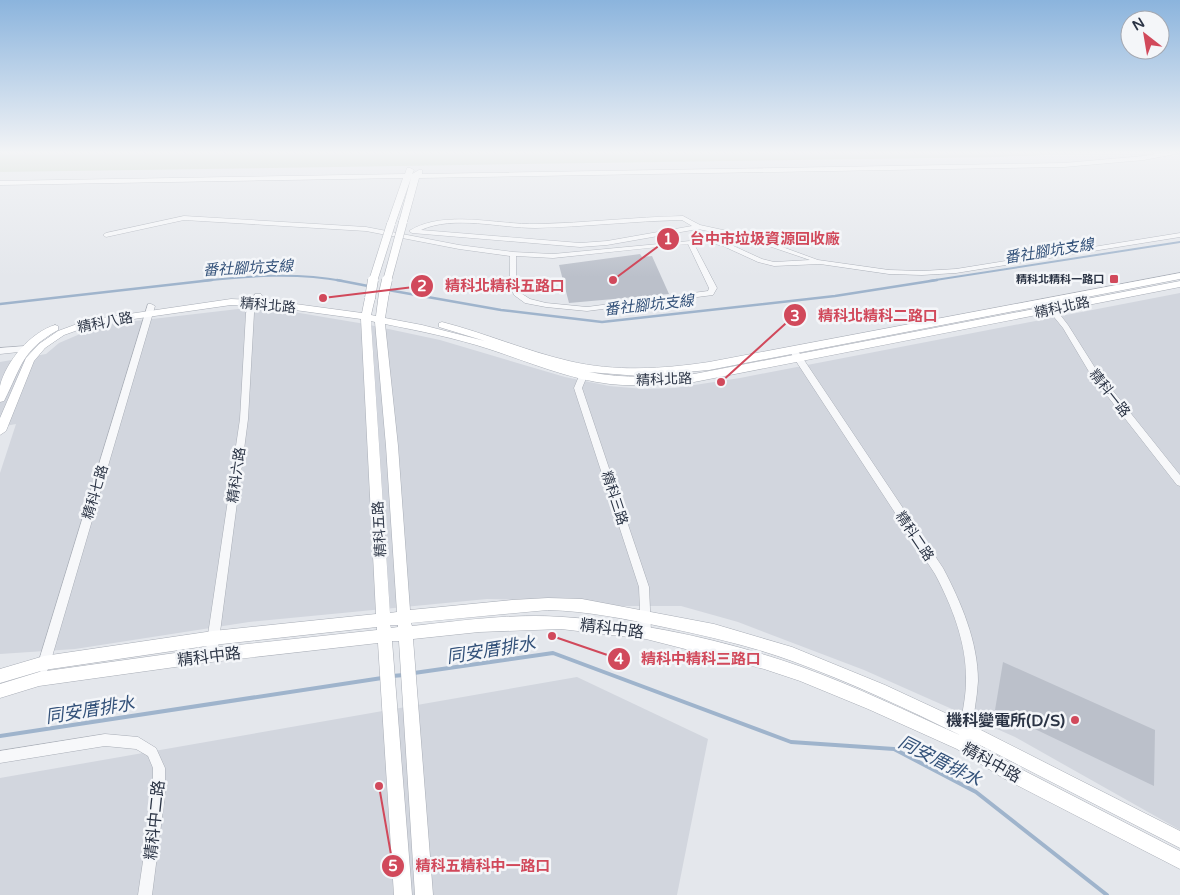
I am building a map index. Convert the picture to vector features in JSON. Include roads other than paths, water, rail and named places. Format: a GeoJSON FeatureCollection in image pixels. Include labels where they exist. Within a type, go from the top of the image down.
{"type":"FeatureCollection","features":[{"type":"Feature","properties":{"kind":"street","name":"精科五路"},"geometry":{"type":"LineString","coordinates":[[403,895],[384,626],[368,309],[374,275],[391,224],[404,194]]}},
{"type":"Feature","properties":{"kind":"street","name":"精科五路"},"geometry":{"type":"LineString","coordinates":[[409,194],[384,293],[381,316],[424,895]]}},
{"type":"Feature","properties":{"kind":"street"},"geometry":{"type":"LineString","coordinates":[[106,235],[184,218],[366,229],[411,235],[513,254],[553,256],[711,241],[726,244],[760,261],[774,264],[820,262],[889,272],[922,273],[956,271],[1180,235]]}},
{"type":"Feature","properties":{"kind":"street"},"geometry":{"type":"LineString","coordinates":[[411,235],[424,224],[444,222],[529,227],[683,218],[698,227],[753,238],[820,262]]}},
{"type":"Feature","properties":{"kind":"street"},"geometry":{"type":"LineString","coordinates":[[411,235],[580,245],[607,243],[698,227]]}},
{"type":"Feature","properties":{"kind":"street"},"geometry":{"type":"LineString","coordinates":[[513,254],[513,284],[520,296],[528,301],[546,305],[587,309],[711,293],[714,288],[690,242]]}},
{"type":"Feature","properties":{"kind":"street","name":"精科北路"},"geometry":{"type":"LineString","coordinates":[[150,310],[257,300],[274,304],[368,309],[381,316],[490,346],[556,369],[584,371],[610,380],[674,380],[694,378],[795,354],[1044,301],[1180,276]]}},
{"type":"Feature","properties":{"kind":"street","name":"精科北路"},"geometry":{"type":"LineString","coordinates":[[795,354],[1053,309],[1180,284]]}},
{"type":"Feature","properties":{"kind":"street","name":"精科六路"},"geometry":{"type":"LineString","coordinates":[[211,655],[244,419],[250,313],[257,300]]}},
{"type":"Feature","properties":{"kind":"street","name":"精科一路"},"geometry":{"type":"LineString","coordinates":[[1044,301],[1053,309],[1074,338],[1094,373],[1180,482]]}},
{"type":"Feature","properties":{"kind":"street","name":"精科八路"},"geometry":{"type":"LineString","coordinates":[[0,398],[25,348],[50,331],[74,320],[98,314],[150,310]]}},
{"type":"Feature","properties":{"kind":"street","name":"精科八路"},"geometry":{"type":"LineString","coordinates":[[0,431],[30,360],[48,341],[83,324],[150,310]]}},
{"type":"Feature","properties":{"kind":"street","name":"精科七路"},"geometry":{"type":"LineString","coordinates":[[39,679],[150,310]]}},
{"type":"Feature","properties":{"kind":"street"},"geometry":{"type":"LineString","coordinates":[[0,351],[25,348]]}},
{"type":"Feature","properties":{"kind":"street","name":"精科二路"},"geometry":{"type":"LineString","coordinates":[[795,354],[939,571],[951,594],[966,638],[971,665],[972,682],[966,730],[962,744]]}},
{"type":"Feature","properties":{"kind":"street","name":"精科三路"},"geometry":{"type":"LineString","coordinates":[[584,371],[578,388],[644,587],[647,624]]}},
{"type":"Feature","properties":{"kind":"street","name":"精科中路"},"geometry":{"type":"LineString","coordinates":[[0,691],[39,679],[211,655],[384,626],[404,618],[512,606],[582,605],[647,624],[800,674],[872,703],[962,744],[1009,772],[1180,860]]}},
{"type":"Feature","properties":{"kind":"street","name":"精科中路"},"geometry":{"type":"LineString","coordinates":[[0,676],[44,663],[213,638],[384,626],[404,634],[479,625],[561,623],[647,624],[714,631],[792,654],[872,686],[966,730],[1180,840]]}},
{"type":"Feature","properties":{"kind":"street","name":"精科中二路"},"geometry":{"type":"LineString","coordinates":[[0,757],[105,740],[138,742],[152,752],[160,768],[145,895]]}},
{"type":"Feature","properties":{"kind":"waterway","name":"番社腳坑支線"},"geometry":{"type":"LineString","coordinates":[[929,281],[1180,242]]}},
{"type":"Feature","properties":{"kind":"waterway","name":"番社腳坑支線"},"geometry":{"type":"LineString","coordinates":[[201,281],[254,276],[307,276],[337,280]]}},
{"type":"Feature","properties":{"kind":"waterway","name":"番社腳坑支線"},"geometry":{"type":"LineString","coordinates":[[0,304],[212,280]]}},
{"type":"Feature","properties":{"kind":"waterway","name":"番社腳坑支線"},"geometry":{"type":"LineString","coordinates":[[337,280],[343,281]]}},
{"type":"Feature","properties":{"kind":"waterway","name":"番社腳坑支線"},"geometry":{"type":"LineString","coordinates":[[337,280],[368,286]]}},
{"type":"Feature","properties":{"kind":"waterway","name":"番社腳坑支線"},"geometry":{"type":"LineString","coordinates":[[388,290],[501,310],[602,322],[835,296],[937,280]]}},
{"type":"Feature","properties":{"kind":"waterway","name":"同安厝排水"},"geometry":{"type":"LineString","coordinates":[[414,673],[553,653],[791,742],[894,749],[976,792],[1107,895]]}},
{"type":"Feature","properties":{"kind":"waterway","name":"同安厝排水"},"geometry":{"type":"LineString","coordinates":[[392,676],[404,675]]}},
{"type":"Feature","properties":{"kind":"waterway","name":"同安厝排水"},"geometry":{"type":"LineString","coordinates":[[0,736],[382,678]]}},
{"type":"Feature","properties":{"kind":"place","name":"精科北精科一路口"},"geometry":{"type":"Point","coordinates":[1114,279]}},
{"type":"Feature","properties":{"kind":"place","name":"台中市垃圾資源回收廠"},"geometry":{"type":"Point","coordinates":[613,280]}},
{"type":"Feature","properties":{"kind":"place","name":"精科北精科五路口"},"geometry":{"type":"Point","coordinates":[323,298]}},
{"type":"Feature","properties":{"kind":"place","name":"精科北精科二路口"},"geometry":{"type":"Point","coordinates":[721,382]}},
{"type":"Feature","properties":{"kind":"place","name":"精科中精科三路口"},"geometry":{"type":"Point","coordinates":[552,636]}},
{"type":"Feature","properties":{"kind":"place","name":"機科變電所(D/S)"},"geometry":{"type":"Point","coordinates":[1075,720]}},
{"type":"Feature","properties":{"kind":"place","name":"精科五精科中一路口"},"geometry":{"type":"Point","coordinates":[379,786]}}]}
